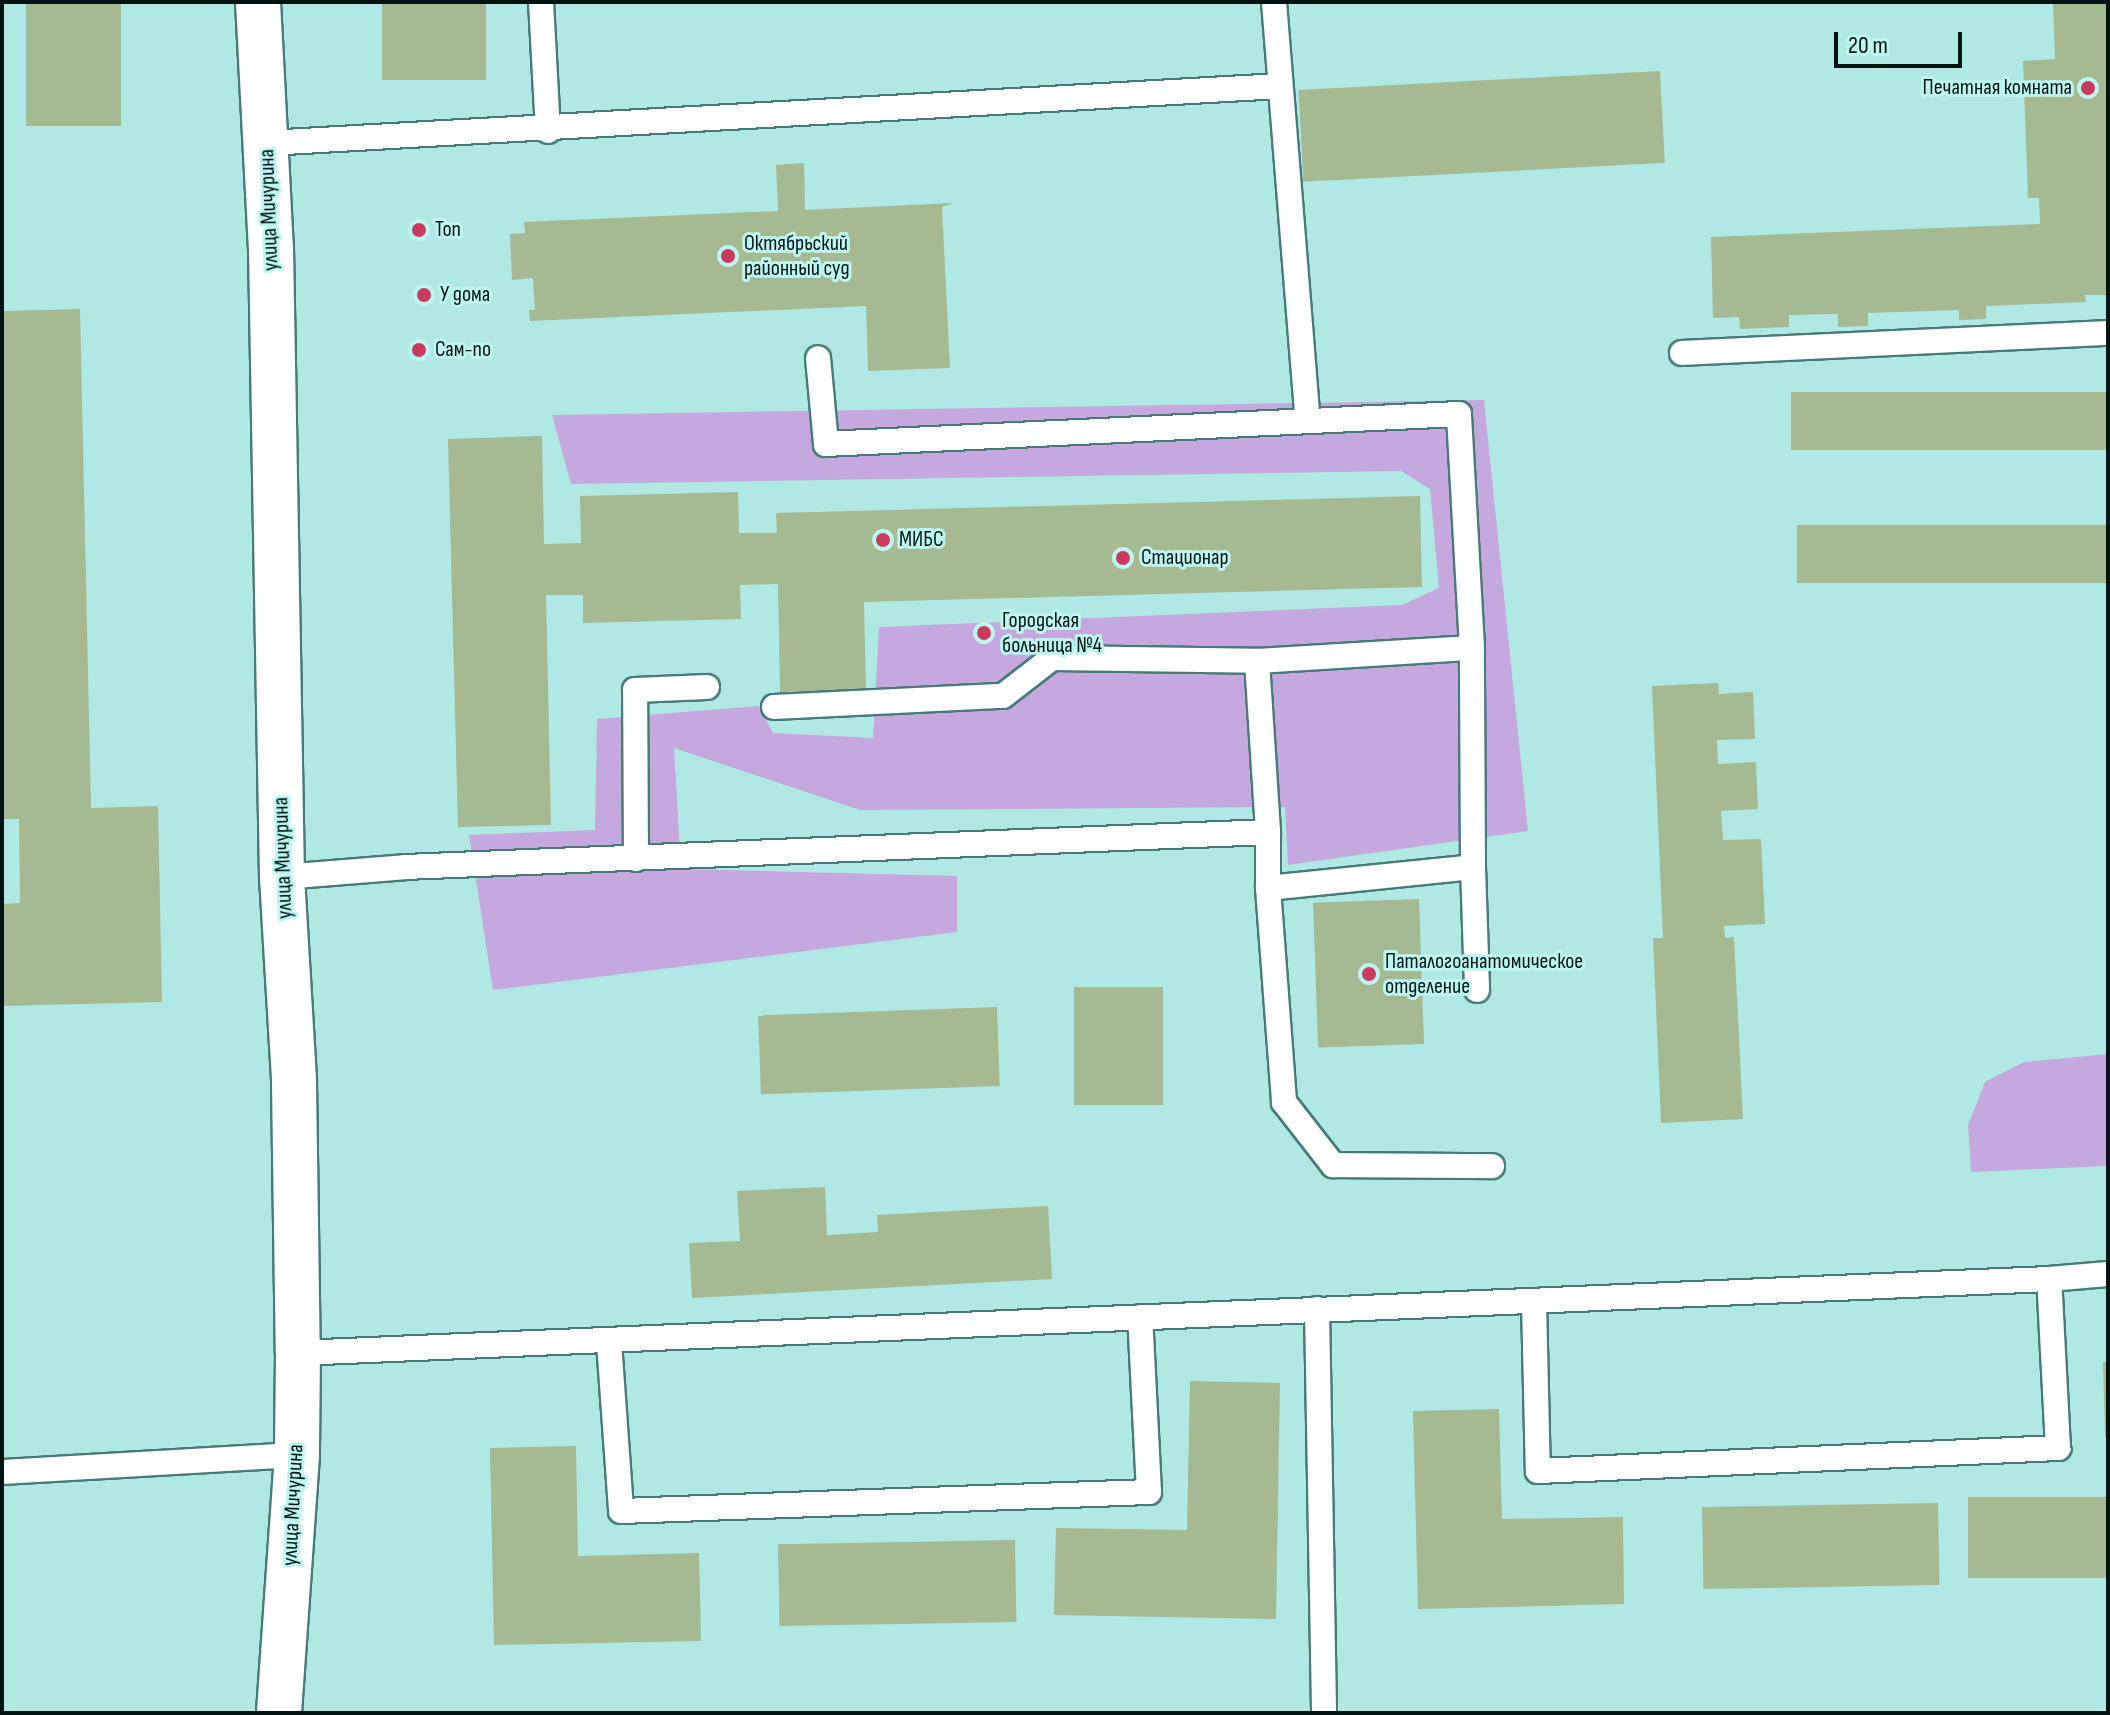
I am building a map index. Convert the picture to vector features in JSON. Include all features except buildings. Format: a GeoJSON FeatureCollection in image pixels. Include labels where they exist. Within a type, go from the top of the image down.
{"type":"FeatureCollection","features":[{"type":"Feature","properties":{"kind":"main road","name":"улица Мичурина"},"geometry":{"type":"LineString","coordinates":[[258,2],[267,143],[282,877],[294,1082],[298,1353],[297,1455],[279,1713]]}},
{"type":"Feature","properties":{"kind":"lane"},"geometry":{"type":"LineString","coordinates":[[541,2],[548,131]]}},
{"type":"Feature","properties":{"kind":"lane"},"geometry":{"type":"LineString","coordinates":[[1274,2],[1308,421]]}},
{"type":"Feature","properties":{"kind":"lane"},"geometry":{"type":"LineString","coordinates":[[267,143],[548,131],[1280,86]]}},
{"type":"Feature","properties":{"kind":"lane"},"geometry":{"type":"LineString","coordinates":[[1682,353],[2108,333]]}},
{"type":"Feature","properties":{"kind":"lane"},"geometry":{"type":"LineString","coordinates":[[818,358],[826,444],[1459,414],[1472,648],[1477,990]]}},
{"type":"Feature","properties":{"kind":"lane"},"geometry":{"type":"LineString","coordinates":[[774,707],[1003,696],[1052,658],[1257,661],[1472,648]]}},
{"type":"Feature","properties":{"kind":"lane"},"geometry":{"type":"LineString","coordinates":[[1257,661],[1268,832],[1268,888],[1284,1102],[1333,1165],[1492,1166]]}},
{"type":"Feature","properties":{"kind":"lane"},"geometry":{"type":"LineString","coordinates":[[636,859],[635,690],[707,687]]}},
{"type":"Feature","properties":{"kind":"lane"},"geometry":{"type":"LineString","coordinates":[[282,877],[405,867],[1268,832]]}},
{"type":"Feature","properties":{"kind":"lane"},"geometry":{"type":"LineString","coordinates":[[1268,888],[1473,867]]}},
{"type":"Feature","properties":{"kind":"lane"},"geometry":{"type":"LineString","coordinates":[[298,1353],[609,1342],[2108,1274]]}},
{"type":"Feature","properties":{"kind":"lane"},"geometry":{"type":"LineString","coordinates":[[1534,1301],[1538,1471],[2058,1448],[2049,1279]]}},
{"type":"Feature","properties":{"kind":"lane"},"geometry":{"type":"LineString","coordinates":[[1317,1309],[1324,1713]]}},
{"type":"Feature","properties":{"kind":"lane"},"geometry":{"type":"LineString","coordinates":[[609,1342],[621,1511],[1149,1492],[1140,1317]]}},
{"type":"Feature","properties":{"kind":"lane"},"geometry":{"type":"LineString","coordinates":[[2,1472],[297,1455]]}},
{"type":"Feature","properties":{"kind":"shaded area"},"geometry":{"type":"Polygon","coordinates":[[[1484,400],[1528,831],[1288,865],[1285,807],[860,810],[674,748],[681,869],[957,876],[957,932],[493,990],[469,835],[595,830],[597,719],[759,706],[773,733],[873,738],[879,627],[1402,605],[1439,588],[1430,489],[1401,471],[571,484],[552,415],[1484,400]]]}},
{"type":"Feature","properties":{"kind":"shaded area"},"geometry":{"type":"Polygon","coordinates":[[[2108,1054],[2108,1166],[1971,1172],[1968,1125],[1985,1082],[2024,1062],[2108,1054]]]}},
{"type":"Feature","properties":{"kind":"place","name":"Печатная комната"},"geometry":{"type":"Point","coordinates":[2088,88]}},
{"type":"Feature","properties":{"kind":"place","name":"Топ"},"geometry":{"type":"Point","coordinates":[419,230]}},
{"type":"Feature","properties":{"kind":"place","name":"Октябрьский районный суд"},"geometry":{"type":"Point","coordinates":[728,256]}},
{"type":"Feature","properties":{"kind":"place","name":"У дома"},"geometry":{"type":"Point","coordinates":[424,295]}},
{"type":"Feature","properties":{"kind":"place","name":"Сам-по"},"geometry":{"type":"Point","coordinates":[419,350]}},
{"type":"Feature","properties":{"kind":"place","name":"МИБС"},"geometry":{"type":"Point","coordinates":[883,540]}},
{"type":"Feature","properties":{"kind":"place","name":"Стационар"},"geometry":{"type":"Point","coordinates":[1123,558]}},
{"type":"Feature","properties":{"kind":"place","name":"Городская больница №4"},"geometry":{"type":"Point","coordinates":[984,633]}},
{"type":"Feature","properties":{"kind":"place","name":"Паталогоанатомическое отделение"},"geometry":{"type":"Point","coordinates":[1369,974]}}]}
